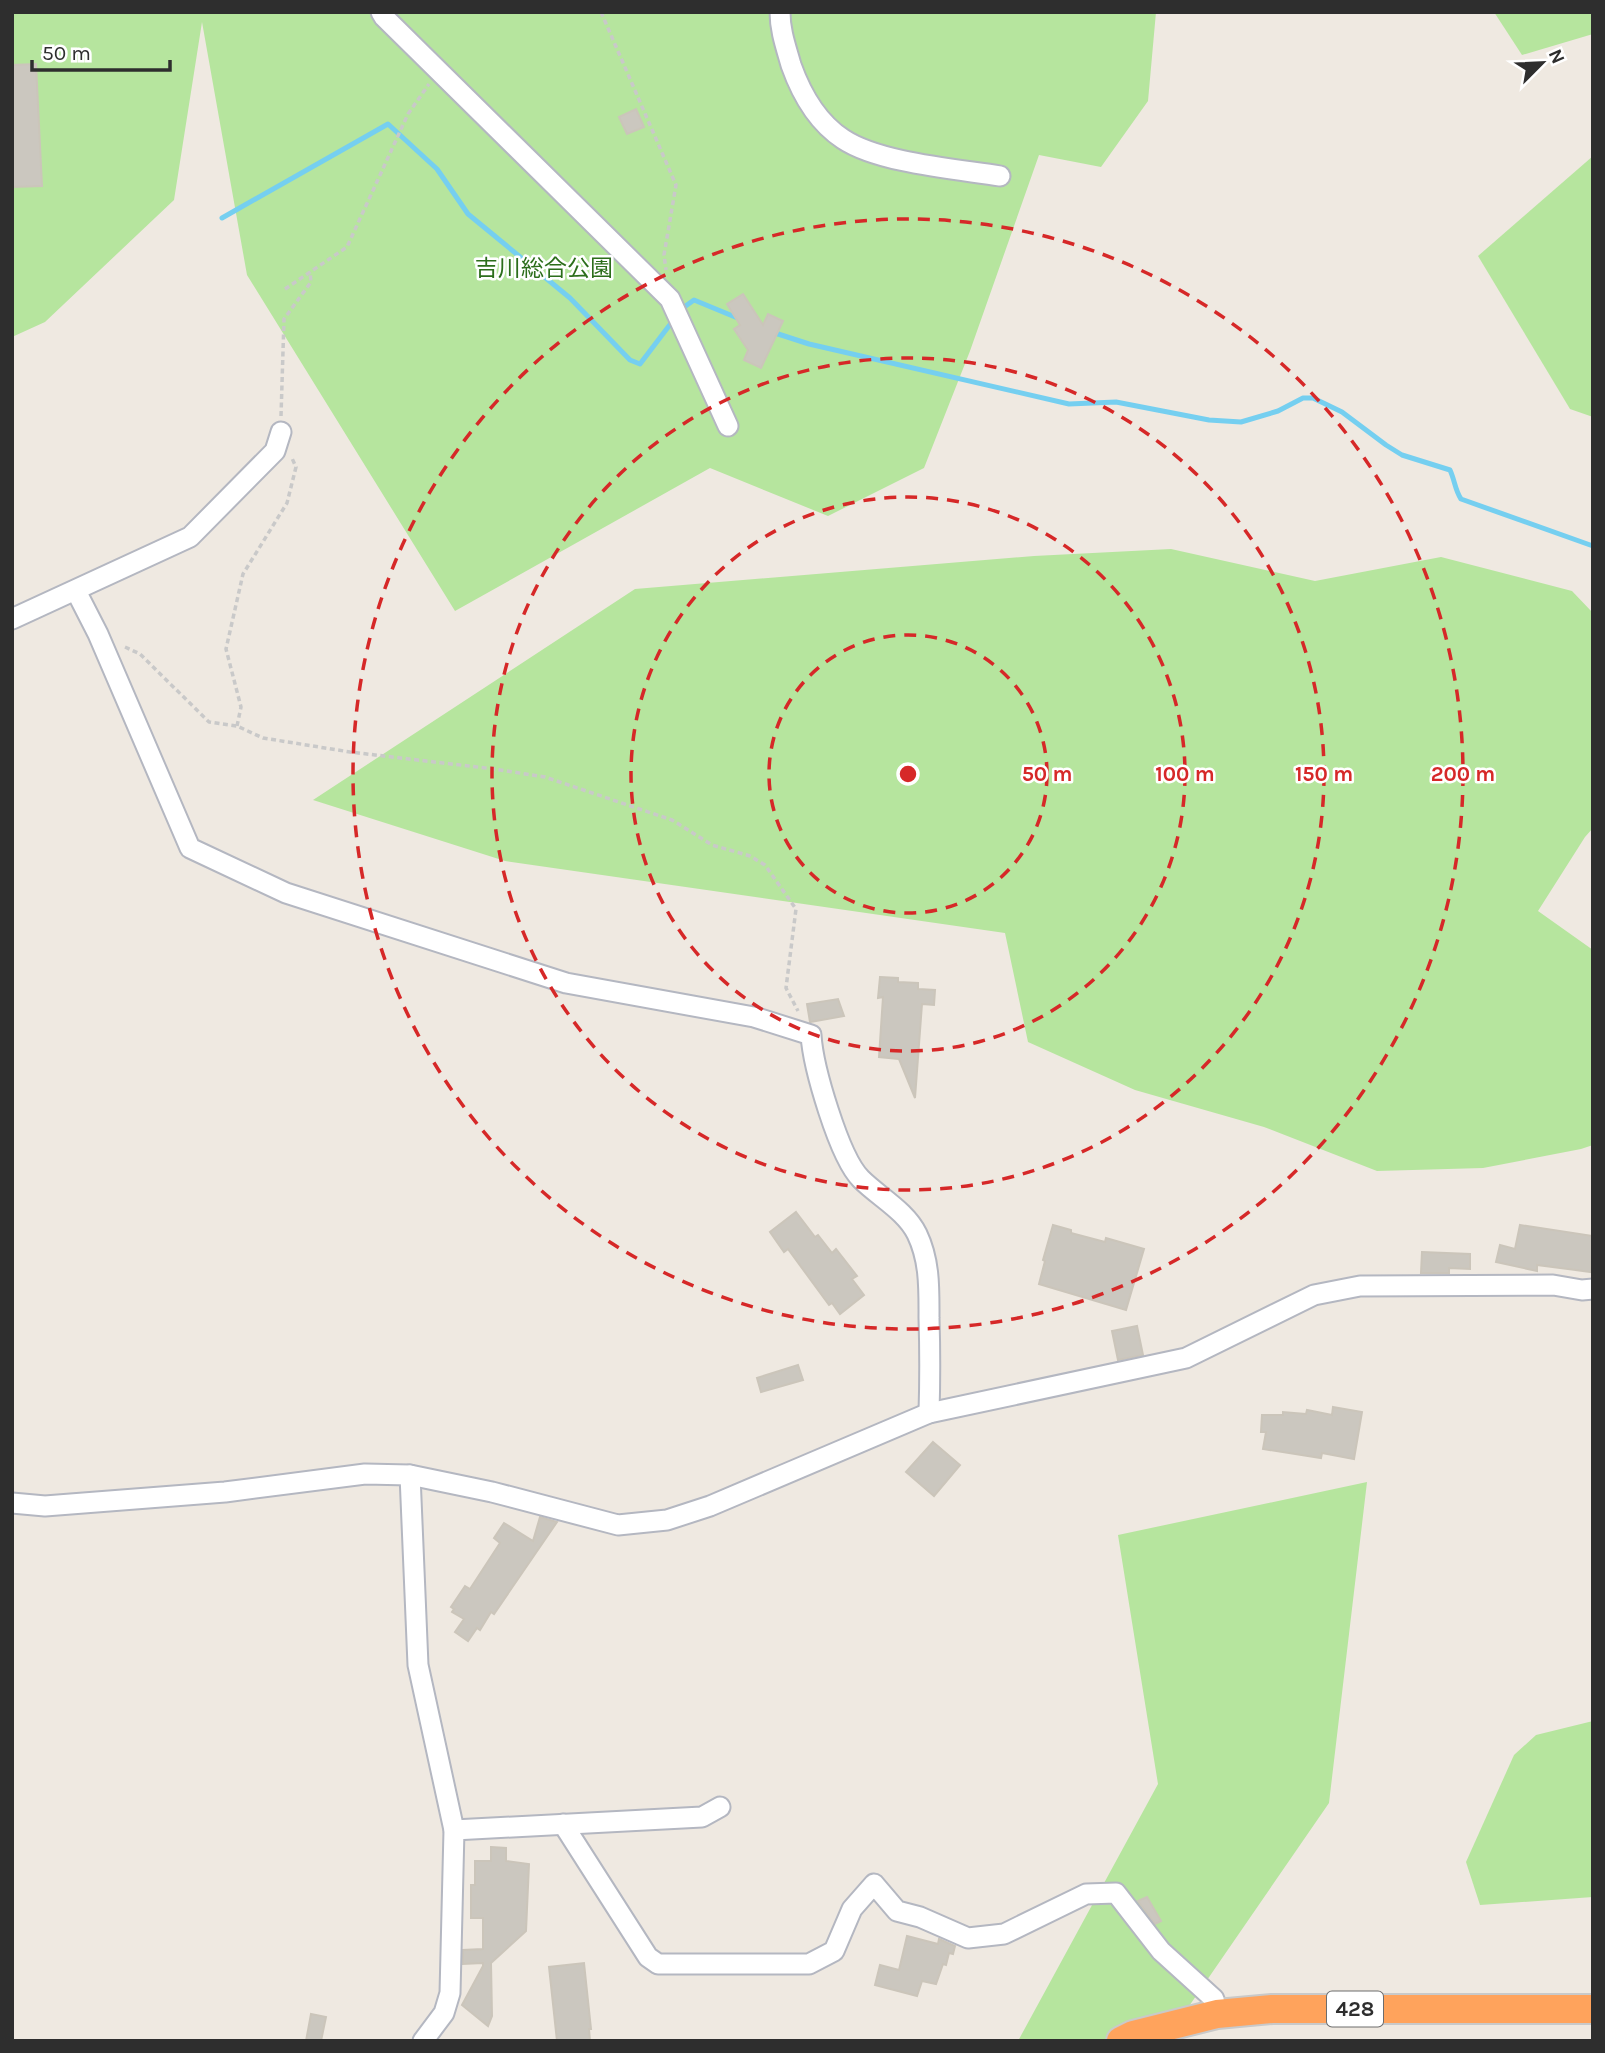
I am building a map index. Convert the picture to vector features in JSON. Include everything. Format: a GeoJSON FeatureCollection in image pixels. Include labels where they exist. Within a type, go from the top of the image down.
{"type":"FeatureCollection","features":[{"type":"Feature","properties":{"kind":"highway","name":"428"},"geometry":{"type":"LineString","coordinates":[[1121,2041],[1133,2035],[1217,2014],[1272,2009],[1593,2009]]}},
{"type":"Feature","properties":{"kind":"street"},"geometry":{"type":"LineString","coordinates":[[381,12],[670,299],[728,426]]}},
{"type":"Feature","properties":{"kind":"street"},"geometry":{"type":"LineString","coordinates":[[780,12],[780,29],[796,78],[816,115],[843,139],[884,157],[1000,176]]}},
{"type":"Feature","properties":{"kind":"street"},"geometry":{"type":"LineString","coordinates":[[12,619],[190,537],[275,451],[281,432]]}},
{"type":"Feature","properties":{"kind":"street"},"geometry":{"type":"LineString","coordinates":[[76,591],[98,634],[190,848],[286,893],[566,983],[754,1017],[811,1035],[812,1055],[845,1155],[859,1178],[908,1220],[917,1234],[928,1266],[929,1413]]}},
{"type":"Feature","properties":{"kind":"street"},"geometry":{"type":"LineString","coordinates":[[12,1503],[45,1506],[225,1492],[365,1474],[410,1475],[492,1492],[618,1525],[667,1520],[710,1506],[929,1413],[1186,1358],[1314,1294],[1360,1286],[1553,1285],[1593,1289]]}},
{"type":"Feature","properties":{"kind":"street"},"geometry":{"type":"LineString","coordinates":[[410,1475],[418,1665],[454,1830],[450,1993],[444,2013],[423,2041]]}},
{"type":"Feature","properties":{"kind":"street"},"geometry":{"type":"LineString","coordinates":[[454,1830],[702,1817],[720,1807]]}},
{"type":"Feature","properties":{"kind":"street"},"geometry":{"type":"LineString","coordinates":[[564,1824],[648,1956],[658,1964],[809,1964],[834,1951],[852,1909],[874,1884],[897,1911],[920,1917],[968,1938],[1004,1934],[1086,1894],[1116,1893],[1161,1951],[1214,1999],[1217,2014]]}},
{"type":"Feature","properties":{"kind":"path"},"geometry":{"type":"LineString","coordinates":[[601,12],[676,185],[664,255],[670,299]]}},
{"type":"Feature","properties":{"kind":"path"},"geometry":{"type":"LineString","coordinates":[[285,289],[347,247],[408,114],[439,71]]}},
{"type":"Feature","properties":{"kind":"path"},"geometry":{"type":"LineString","coordinates":[[237,726],[241,706],[226,649],[243,574],[287,503],[296,467],[281,432],[285,319],[311,282],[310,272]]}},
{"type":"Feature","properties":{"kind":"path"},"geometry":{"type":"LineString","coordinates":[[98,634],[140,654],[209,722],[237,726],[263,738],[545,777],[672,820],[712,845],[750,856],[765,865],[796,909],[786,988],[811,1035]]}},
{"type":"Feature","properties":{"kind":"green space","name":"吉川総合公園"},"geometry":{"type":"Polygon","coordinates":[[[12,12],[1156,12],[1148,101],[1101,167],[1039,155],[970,351],[924,468],[828,516],[710,468],[455,611],[247,275],[202,22],[174,200],[45,322],[12,337],[12,12]]]}},
{"type":"Feature","properties":{"kind":"green space"},"geometry":{"type":"Polygon","coordinates":[[[1494,12],[1593,12],[1593,34],[1522,55],[1494,12]]]}},
{"type":"Feature","properties":{"kind":"green space"},"geometry":{"type":"Polygon","coordinates":[[[1593,156],[1593,417],[1570,409],[1478,256],[1593,156]]]}},
{"type":"Feature","properties":{"kind":"green space"},"geometry":{"type":"Polygon","coordinates":[[[1171,549],[1315,581],[1441,557],[1572,591],[1593,613],[1593,828],[1538,911],[1593,950],[1593,1145],[1483,1168],[1377,1171],[1264,1127],[1135,1090],[1028,1042],[1005,933],[505,861],[313,800],[635,589],[1034,556],[1171,549]]]}},
{"type":"Feature","properties":{"kind":"green space"},"geometry":{"type":"Polygon","coordinates":[[[1367,1482],[1329,1803],[1165,2041],[1018,2041],[1158,1784],[1118,1535],[1367,1482]]]}},
{"type":"Feature","properties":{"kind":"green space"},"geometry":{"type":"Polygon","coordinates":[[[1593,1721],[1593,1897],[1480,1905],[1466,1862],[1514,1755],[1536,1735],[1593,1721]]]}},
{"type":"Feature","properties":{"kind":"building"},"geometry":{"type":"Polygon","coordinates":[[[36,64],[42,186],[12,187],[12,65],[36,64]]]}},
{"type":"Feature","properties":{"kind":"building"},"geometry":{"type":"Polygon","coordinates":[[[636,109],[644,127],[627,134],[619,117],[636,109]]]}},
{"type":"Feature","properties":{"kind":"building"},"geometry":{"type":"Polygon","coordinates":[[[743,294],[763,325],[768,314],[783,321],[761,368],[744,360],[748,350],[734,329],[740,325],[727,304],[743,294]]]}},
{"type":"Feature","properties":{"kind":"building"},"geometry":{"type":"Polygon","coordinates":[[[880,977],[898,978],[898,982],[918,983],[918,989],[935,990],[934,1005],[922,1004],[915,1098],[899,1059],[879,1057],[883,997],[878,998],[880,977]]]}},
{"type":"Feature","properties":{"kind":"building"},"geometry":{"type":"Polygon","coordinates":[[[838,999],[844,1016],[810,1022],[807,1004],[838,999]]]}},
{"type":"Feature","properties":{"kind":"building"},"geometry":{"type":"Polygon","coordinates":[[[796,1212],[815,1237],[818,1235],[832,1253],[836,1249],[857,1276],[852,1279],[864,1295],[840,1314],[832,1303],[829,1305],[788,1249],[784,1252],[770,1232],[796,1212]]]}},
{"type":"Feature","properties":{"kind":"building"},"geometry":{"type":"Polygon","coordinates":[[[1053,1225],[1105,1242],[1106,1238],[1144,1249],[1126,1310],[1039,1284],[1053,1225]]]}},
{"type":"Feature","properties":{"kind":"building"},"geometry":{"type":"Polygon","coordinates":[[[1520,1225],[1593,1236],[1591,1272],[1537,1265],[1537,1271],[1496,1262],[1500,1245],[1515,1249],[1520,1225]]]}},
{"type":"Feature","properties":{"kind":"building"},"geometry":{"type":"Polygon","coordinates":[[[1422,1252],[1470,1254],[1470,1269],[1449,1268],[1449,1273],[1421,1273],[1422,1252]]]}},
{"type":"Feature","properties":{"kind":"building"},"geometry":{"type":"Polygon","coordinates":[[[1137,1326],[1143,1355],[1118,1360],[1112,1331],[1137,1326]]]}},
{"type":"Feature","properties":{"kind":"building"},"geometry":{"type":"Polygon","coordinates":[[[798,1365],[803,1380],[761,1392],[757,1378],[798,1365]]]}},
{"type":"Feature","properties":{"kind":"building"},"geometry":{"type":"Polygon","coordinates":[[[1333,1407],[1362,1412],[1354,1459],[1322,1453],[1321,1458],[1263,1449],[1266,1432],[1261,1432],[1262,1415],[1283,1415],[1283,1412],[1306,1414],[1307,1410],[1332,1415],[1333,1407]]]}},
{"type":"Feature","properties":{"kind":"building"},"geometry":{"type":"Polygon","coordinates":[[[933,1442],[960,1465],[934,1496],[906,1472],[933,1442]]]}},
{"type":"Feature","properties":{"kind":"building"},"geometry":{"type":"Polygon","coordinates":[[[540,1517],[557,1522],[494,1614],[491,1612],[480,1630],[477,1628],[468,1641],[455,1632],[464,1619],[452,1612],[454,1609],[451,1607],[465,1586],[470,1589],[500,1543],[494,1538],[504,1523],[533,1541],[540,1517]]]}},
{"type":"Feature","properties":{"kind":"building"},"geometry":{"type":"Polygon","coordinates":[[[491,1847],[506,1848],[506,1861],[529,1864],[526,1931],[491,1963],[492,2016],[488,2026],[462,2005],[483,1966],[483,1963],[463,1964],[463,1950],[483,1949],[483,1918],[471,1918],[471,1885],[475,1885],[475,1861],[491,1861],[491,1847]]]}},
{"type":"Feature","properties":{"kind":"building"},"geometry":{"type":"Polygon","coordinates":[[[1147,1897],[1161,1921],[1155,1924],[1138,1901],[1147,1897]]]}},
{"type":"Feature","properties":{"kind":"building"},"geometry":{"type":"Polygon","coordinates":[[[907,1936],[938,1944],[939,1939],[955,1946],[953,1954],[949,1953],[946,1965],[943,1964],[936,1984],[922,1981],[917,1996],[875,1985],[880,1965],[899,1970],[907,1936]]]}},
{"type":"Feature","properties":{"kind":"building"},"geometry":{"type":"Polygon","coordinates":[[[584,1963],[590,2041],[557,2041],[549,1967],[584,1963]]]}},
{"type":"Feature","properties":{"kind":"building"},"geometry":{"type":"Polygon","coordinates":[[[311,2014],[326,2017],[321,2041],[306,2041],[311,2014]]]}},
{"type":"Feature","properties":{"kind":"waterway"},"geometry":{"type":"LineString","coordinates":[[222,218],[388,124],[437,169],[468,214],[570,298],[630,360],[640,364],[675,318]]}},
{"type":"Feature","properties":{"kind":"waterway"},"geometry":{"type":"LineString","coordinates":[[680,310],[694,300],[740,319]]}},
{"type":"Feature","properties":{"kind":"waterway"},"geometry":{"type":"LineString","coordinates":[[772,332],[809,344],[1069,404],[1116,402],[1209,420],[1241,422],[1278,411],[1303,398],[1313,398],[1342,412],[1402,455],[1450,470],[1461,499],[1593,546]]}}]}
